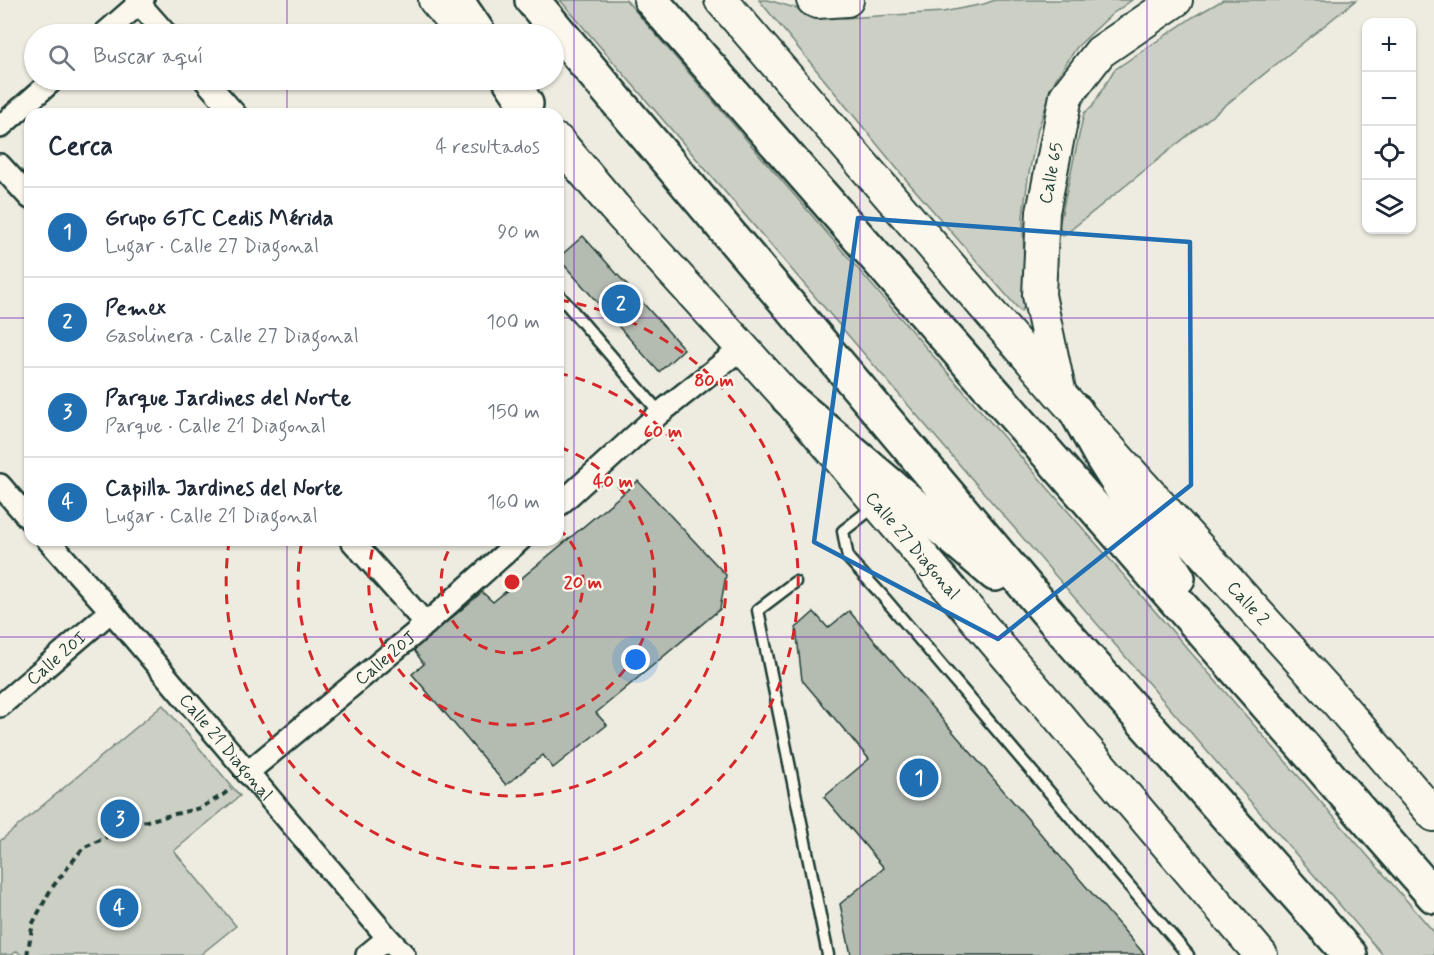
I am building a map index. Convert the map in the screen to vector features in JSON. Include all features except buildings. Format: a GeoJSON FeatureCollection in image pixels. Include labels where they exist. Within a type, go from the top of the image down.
{"type":"FeatureCollection","features":[{"type":"Feature","properties":{"kind":"highway"},"geometry":{"type":"LineString","coordinates":[[456,0],[472,24]]}},
{"type":"Feature","properties":{"kind":"highway"},"geometry":{"type":"LineString","coordinates":[[532,0],[552,24]]}},
{"type":"Feature","properties":{"kind":"highway"},"geometry":{"type":"LineString","coordinates":[[651,0],[1434,896]]}},
{"type":"Feature","properties":{"kind":"highway"},"geometry":{"type":"LineString","coordinates":[[564,38],[1065,633],[1350,955]]}},
{"type":"Feature","properties":{"kind":"highway"},"geometry":{"type":"LineString","coordinates":[[788,399],[1065,633]]}},
{"type":"Feature","properties":{"kind":"highway"},"geometry":{"type":"LineString","coordinates":[[1068,403],[1235,668]]}},
{"type":"Feature","properties":{"kind":"main road"},"geometry":{"type":"LineString","coordinates":[[435,0],[455,24]]}},
{"type":"Feature","properties":{"kind":"main road","name":"Calle 2"},"geometry":{"type":"LineString","coordinates":[[722,0],[1068,403],[1334,697],[1434,815]]}},
{"type":"Feature","properties":{"kind":"main road"},"geometry":{"type":"LineString","coordinates":[[813,0],[817,2],[847,0]]}},
{"type":"Feature","properties":{"kind":"main road","name":"Calle 65"},"geometry":{"type":"LineString","coordinates":[[1068,403],[1039,295],[1043,212],[1066,96],[1100,52],[1176,0]]}},
{"type":"Feature","properties":{"kind":"main road","name":"Calle 27 Diagonal"},"geometry":{"type":"LineString","coordinates":[[564,148],[879,504],[1261,955]]}},
{"type":"Feature","properties":{"kind":"street"},"geometry":{"type":"LineString","coordinates":[[115,24],[139,1],[157,24]]}},
{"type":"Feature","properties":{"kind":"street"},"geometry":{"type":"LineString","coordinates":[[0,127],[42,90]]}},
{"type":"Feature","properties":{"kind":"street"},"geometry":{"type":"LineString","coordinates":[[214,90],[230,108]]}},
{"type":"Feature","properties":{"kind":"street"},"geometry":{"type":"LineString","coordinates":[[0,165],[24,191]]}},
{"type":"Feature","properties":{"kind":"street"},"geometry":{"type":"LineString","coordinates":[[564,493],[742,348]]}},
{"type":"Feature","properties":{"kind":"street"},"geometry":{"type":"LineString","coordinates":[[0,485],[24,513]]}},
{"type":"Feature","properties":{"kind":"street","name":"Calle 21 Diagonal"},"geometry":{"type":"LineString","coordinates":[[53,546],[404,955]]}},
{"type":"Feature","properties":{"kind":"street"},"geometry":{"type":"LineString","coordinates":[[356,546],[426,624]]}},
{"type":"Feature","properties":{"kind":"street","name":"Calle 20J"},"geometry":{"type":"LineString","coordinates":[[247,773],[426,624],[513,546]]}},
{"type":"Feature","properties":{"kind":"street","name":"Calle 20I"},"geometry":{"type":"LineString","coordinates":[[0,706],[111,611]]}},
{"type":"Feature","properties":{"kind":"street"},"geometry":{"type":"LineString","coordinates":[[367,955],[388,938]]}},
{"type":"Feature","properties":{"kind":"lane"},"geometry":{"type":"LineString","coordinates":[[564,301],[660,413]]}},
{"type":"Feature","properties":{"kind":"lane"},"geometry":{"type":"LineString","coordinates":[[879,504],[843,531],[848,558],[880,592],[1188,955]]}},
{"type":"Feature","properties":{"kind":"lane"},"geometry":{"type":"LineString","coordinates":[[795,582],[758,610],[828,955]]}},
{"type":"Feature","properties":{"kind":"path"},"geometry":{"type":"LineString","coordinates":[[27,955],[33,923],[51,888],[83,848],[134,824],[200,808],[223,795],[247,773]]}},
{"type":"Feature","properties":{"kind":"highlighted area"},"geometry":{"type":"Polygon","coordinates":[[[858,218],[1190,242],[1191,485],[998,639],[814,542],[858,218]]]}},
{"type":"Feature","properties":{"kind":"shaded area"},"geometry":{"type":"Polygon","coordinates":[[[560,0],[626,0],[1434,932],[1434,955],[1383,955],[560,0]]]}},
{"type":"Feature","properties":{"kind":"shaded area"},"geometry":{"type":"Polygon","coordinates":[[[759,0],[768,0],[802,10],[844,18],[943,12],[995,0],[1132,0],[1112,14],[1077,47],[1055,80],[1038,129],[1028,178],[1023,216],[1027,300],[1021,312],[908,182],[759,0]]]}},
{"type":"Feature","properties":{"kind":"shaded area"},"geometry":{"type":"Polygon","coordinates":[[[1223,0],[1356,0],[1063,236],[1059,226],[1084,113],[1092,107],[1114,70],[1193,17],[1223,0]]]}},
{"type":"Feature","properties":{"kind":"shaded area"},"geometry":{"type":"Polygon","coordinates":[[[163,705],[240,796],[174,851],[236,926],[200,955],[21,955],[17,951],[12,955],[0,955],[0,841],[163,705]]]}},
{"type":"Feature","properties":{"kind":"place","name":"Pemex"},"geometry":{"type":"Point","coordinates":[621,304]}},
{"type":"Feature","properties":{"kind":"place","name":"Grupo GTC Cedis Mérida"},"geometry":{"type":"Point","coordinates":[919,778]}},
{"type":"Feature","properties":{"kind":"place","name":"Parque Jardines del Norte"},"geometry":{"type":"Point","coordinates":[120,819]}},
{"type":"Feature","properties":{"kind":"place","name":"Capilla Jardines del Norte"},"geometry":{"type":"Point","coordinates":[119,908]}}]}
